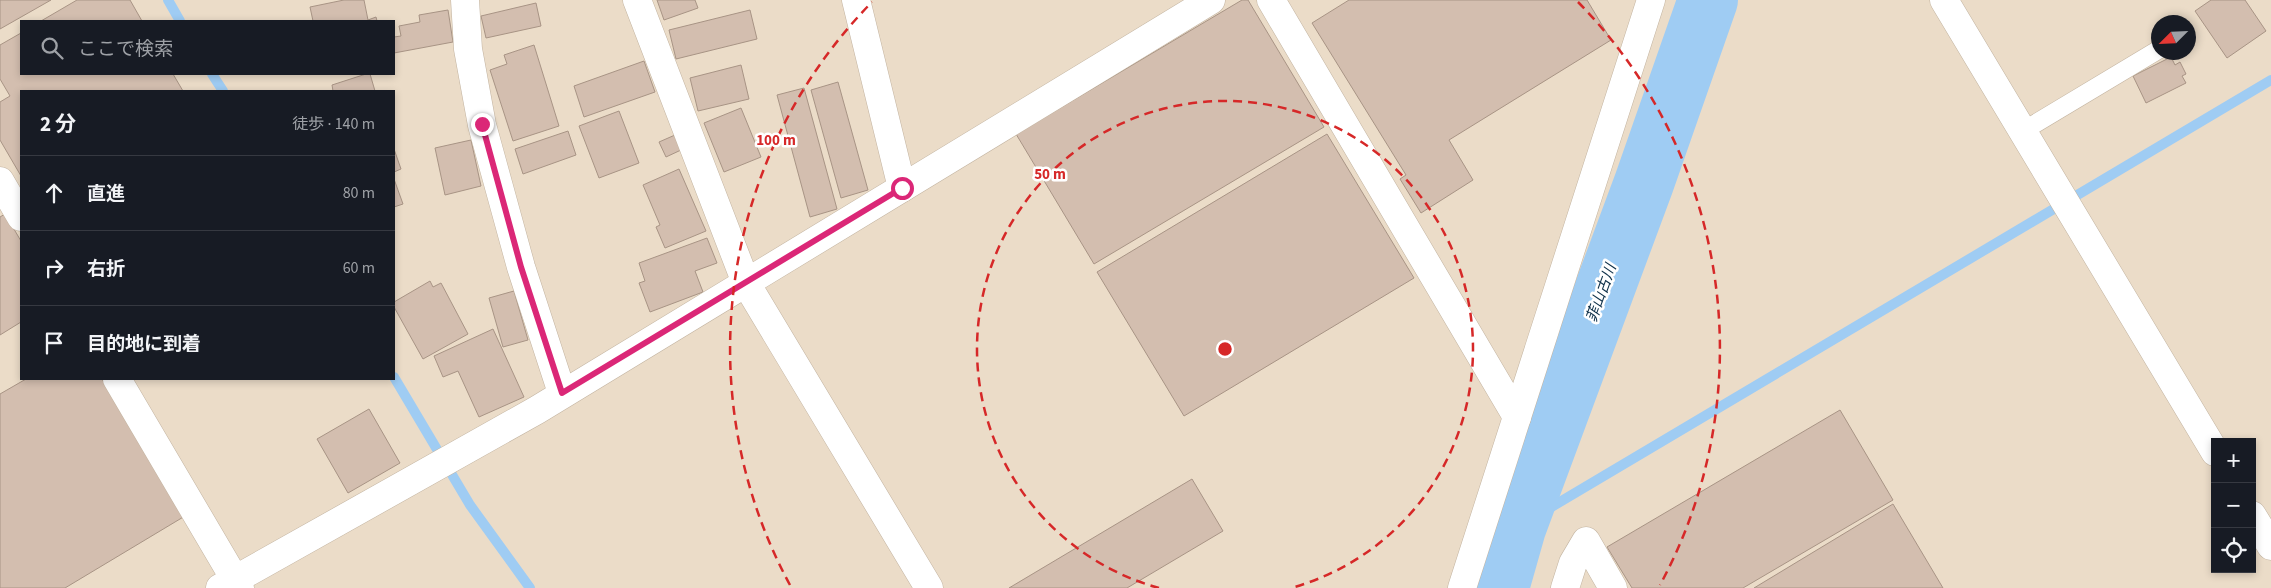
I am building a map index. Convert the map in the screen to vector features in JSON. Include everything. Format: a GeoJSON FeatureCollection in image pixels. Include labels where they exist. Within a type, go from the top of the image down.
{"type":"FeatureCollection","features":[{"type":"Feature","properties":{"kind":"street"},"geometry":{"type":"LineString","coordinates":[[465,0],[468,49],[482,124],[521,267],[562,393]]}},
{"type":"Feature","properties":{"kind":"street"},"geometry":{"type":"LineString","coordinates":[[637,0],[746,283],[929,588]]}},
{"type":"Feature","properties":{"kind":"street"},"geometry":{"type":"LineString","coordinates":[[856,0],[902,188]]}},
{"type":"Feature","properties":{"kind":"street"},"geometry":{"type":"LineString","coordinates":[[118,380],[232,585],[538,410],[562,393],[1211,0]]}},
{"type":"Feature","properties":{"kind":"street"},"geometry":{"type":"LineString","coordinates":[[1272,0],[1518,417]]}},
{"type":"Feature","properties":{"kind":"street"},"geometry":{"type":"LineString","coordinates":[[1462,588],[1651,0]]}},
{"type":"Feature","properties":{"kind":"street"},"geometry":{"type":"LineString","coordinates":[[1944,0],[2211,445]]}},
{"type":"Feature","properties":{"kind":"street"},"geometry":{"type":"LineString","coordinates":[[0,180],[20,214]]}},
{"type":"Feature","properties":{"kind":"street"},"geometry":{"type":"LineString","coordinates":[[2256,522],[2271,546]]}},
{"type":"Feature","properties":{"kind":"street"},"geometry":{"type":"LineString","coordinates":[[1565,588],[1572,563],[1586,541],[1613,588]]}},
{"type":"Feature","properties":{"kind":"lane"},"geometry":{"type":"LineString","coordinates":[[2022,131],[2151,54]]}},
{"type":"Feature","properties":{"kind":"building"},"geometry":{"type":"Polygon","coordinates":[[[0,0],[51,0],[0,29],[0,0]]]}},
{"type":"Feature","properties":{"kind":"building"},"geometry":{"type":"Polygon","coordinates":[[[77,0],[130,0],[141,20],[43,20],[77,0]]]}},
{"type":"Feature","properties":{"kind":"building"},"geometry":{"type":"Polygon","coordinates":[[[344,0],[364,0],[368,20],[313,20],[310,7],[344,0]]]}},
{"type":"Feature","properties":{"kind":"building"},"geometry":{"type":"Polygon","coordinates":[[[657,0],[695,0],[698,8],[664,20],[657,0]]]}},
{"type":"Feature","properties":{"kind":"building"},"geometry":{"type":"Polygon","coordinates":[[[1242,0],[1248,0],[1324,127],[1094,264],[1016,134],[1242,0]]]}},
{"type":"Feature","properties":{"kind":"building"},"geometry":{"type":"Polygon","coordinates":[[[1349,0],[1587,0],[1611,40],[1449,140],[1473,180],[1421,213],[1400,179],[1406,175],[1312,23],[1349,0]]]}},
{"type":"Feature","properties":{"kind":"building"},"geometry":{"type":"Polygon","coordinates":[[[2211,0],[2245,0],[2266,31],[2227,58],[2195,11],[2211,0]]]}},
{"type":"Feature","properties":{"kind":"building"},"geometry":{"type":"Polygon","coordinates":[[[536,3],[541,26],[486,38],[481,16],[536,3]]]}},
{"type":"Feature","properties":{"kind":"building"},"geometry":{"type":"Polygon","coordinates":[[[448,10],[453,42],[395,53],[395,37],[401,36],[399,26],[420,22],[419,15],[448,10]]]}},
{"type":"Feature","properties":{"kind":"building"},"geometry":{"type":"Polygon","coordinates":[[[750,10],[757,39],[676,59],[669,30],[750,10]]]}},
{"type":"Feature","properties":{"kind":"building"},"geometry":{"type":"Polygon","coordinates":[[[20,34],[20,75],[174,75],[182,90],[20,90],[20,174],[0,140],[0,102],[10,96],[0,79],[0,45],[20,34]]]}},
{"type":"Feature","properties":{"kind":"building"},"geometry":{"type":"Polygon","coordinates":[[[534,45],[559,126],[513,141],[490,70],[507,64],[504,55],[534,45]]]}},
{"type":"Feature","properties":{"kind":"building"},"geometry":{"type":"Polygon","coordinates":[[[2165,60],[2172,60],[2175,65],[2180,62],[2186,74],[2182,76],[2186,83],[2146,103],[2133,76],[2165,60]]]}},
{"type":"Feature","properties":{"kind":"building"},"geometry":{"type":"Polygon","coordinates":[[[644,61],[655,92],[584,117],[574,86],[644,61]]]}},
{"type":"Feature","properties":{"kind":"building"},"geometry":{"type":"Polygon","coordinates":[[[741,65],[749,99],[698,111],[690,78],[741,65]]]}},
{"type":"Feature","properties":{"kind":"building"},"geometry":{"type":"Polygon","coordinates":[[[363,75],[370,75],[375,90],[333,90],[332,85],[363,75]]]}},
{"type":"Feature","properties":{"kind":"building"},"geometry":{"type":"Polygon","coordinates":[[[838,82],[868,190],[841,198],[811,90],[838,82]]]}},
{"type":"Feature","properties":{"kind":"building"},"geometry":{"type":"Polygon","coordinates":[[[804,88],[837,209],[810,217],[777,95],[804,88]]]}},
{"type":"Feature","properties":{"kind":"building"},"geometry":{"type":"Polygon","coordinates":[[[741,108],[761,157],[724,172],[704,123],[741,108]]]}},
{"type":"Feature","properties":{"kind":"building"},"geometry":{"type":"Polygon","coordinates":[[[619,111],[639,163],[599,178],[579,126],[619,111]]]}},
{"type":"Feature","properties":{"kind":"building"},"geometry":{"type":"Polygon","coordinates":[[[568,131],[576,155],[523,174],[515,149],[568,131]]]}},
{"type":"Feature","properties":{"kind":"building"},"geometry":{"type":"Polygon","coordinates":[[[1327,134],[1414,278],[1184,416],[1097,272],[1327,134]]]}},
{"type":"Feature","properties":{"kind":"building"},"geometry":{"type":"Polygon","coordinates":[[[675,135],[681,150],[666,157],[659,142],[675,135]]]}},
{"type":"Feature","properties":{"kind":"building"},"geometry":{"type":"Polygon","coordinates":[[[471,140],[481,186],[445,195],[435,148],[471,140]]]}},
{"type":"Feature","properties":{"kind":"building"},"geometry":{"type":"Polygon","coordinates":[[[395,152],[401,169],[395,172],[395,152]]]}},
{"type":"Feature","properties":{"kind":"building"},"geometry":{"type":"Polygon","coordinates":[[[679,169],[706,231],[665,248],[656,227],[660,225],[643,185],[679,169]]]}},
{"type":"Feature","properties":{"kind":"building"},"geometry":{"type":"Polygon","coordinates":[[[395,182],[403,204],[395,207],[395,182]]]}},
{"type":"Feature","properties":{"kind":"building"},"geometry":{"type":"Polygon","coordinates":[[[5,214],[20,239],[20,323],[0,335],[0,217],[5,214]]]}},
{"type":"Feature","properties":{"kind":"building"},"geometry":{"type":"Polygon","coordinates":[[[707,238],[717,263],[695,271],[703,292],[650,312],[639,283],[645,281],[639,263],[707,238]]]}},
{"type":"Feature","properties":{"kind":"building"},"geometry":{"type":"Polygon","coordinates":[[[430,281],[433,287],[441,283],[468,334],[423,359],[395,309],[395,301],[430,281]]]}},
{"type":"Feature","properties":{"kind":"building"},"geometry":{"type":"Polygon","coordinates":[[[514,291],[528,340],[503,347],[489,298],[514,291]]]}},
{"type":"Feature","properties":{"kind":"building"},"geometry":{"type":"Polygon","coordinates":[[[493,329],[524,397],[479,417],[458,371],[443,377],[434,356],[493,329]]]}},
{"type":"Feature","properties":{"kind":"building"},"geometry":{"type":"Polygon","coordinates":[[[24,380],[103,380],[185,516],[65,588],[0,588],[0,394],[24,380]]]}},
{"type":"Feature","properties":{"kind":"building"},"geometry":{"type":"Polygon","coordinates":[[[369,409],[400,463],[348,493],[317,439],[369,409]]]}},
{"type":"Feature","properties":{"kind":"building"},"geometry":{"type":"Polygon","coordinates":[[[1840,410],[1893,500],[1743,588],[1632,588],[1607,547],[1840,410]]]}},
{"type":"Feature","properties":{"kind":"building"},"geometry":{"type":"Polygon","coordinates":[[[1192,479],[1223,531],[1127,588],[1009,588],[1192,479]]]}},
{"type":"Feature","properties":{"kind":"building"},"geometry":{"type":"Polygon","coordinates":[[[1893,504],[1943,588],[1754,588],[1893,504]]]}},
{"type":"Feature","properties":{"kind":"waterway"},"geometry":{"type":"LineString","coordinates":[[168,0],[179,20]]}},
{"type":"Feature","properties":{"kind":"waterway","name":"菲山古川"},"geometry":{"type":"LineString","coordinates":[[1499,588],[1516,528],[1644,183],[1708,0]]}},
{"type":"Feature","properties":{"kind":"waterway"},"geometry":{"type":"LineString","coordinates":[[213,75],[222,90]]}},
{"type":"Feature","properties":{"kind":"waterway"},"geometry":{"type":"LineString","coordinates":[[1516,528],[2271,80]]}},
{"type":"Feature","properties":{"kind":"waterway"},"geometry":{"type":"LineString","coordinates":[[395,379],[470,505],[530,588]]}},
{"type":"Feature","properties":{"kind":"route"},"geometry":{"type":"LineString","coordinates":[[482,124],[521,267],[562,393],[902,188]]}}]}
